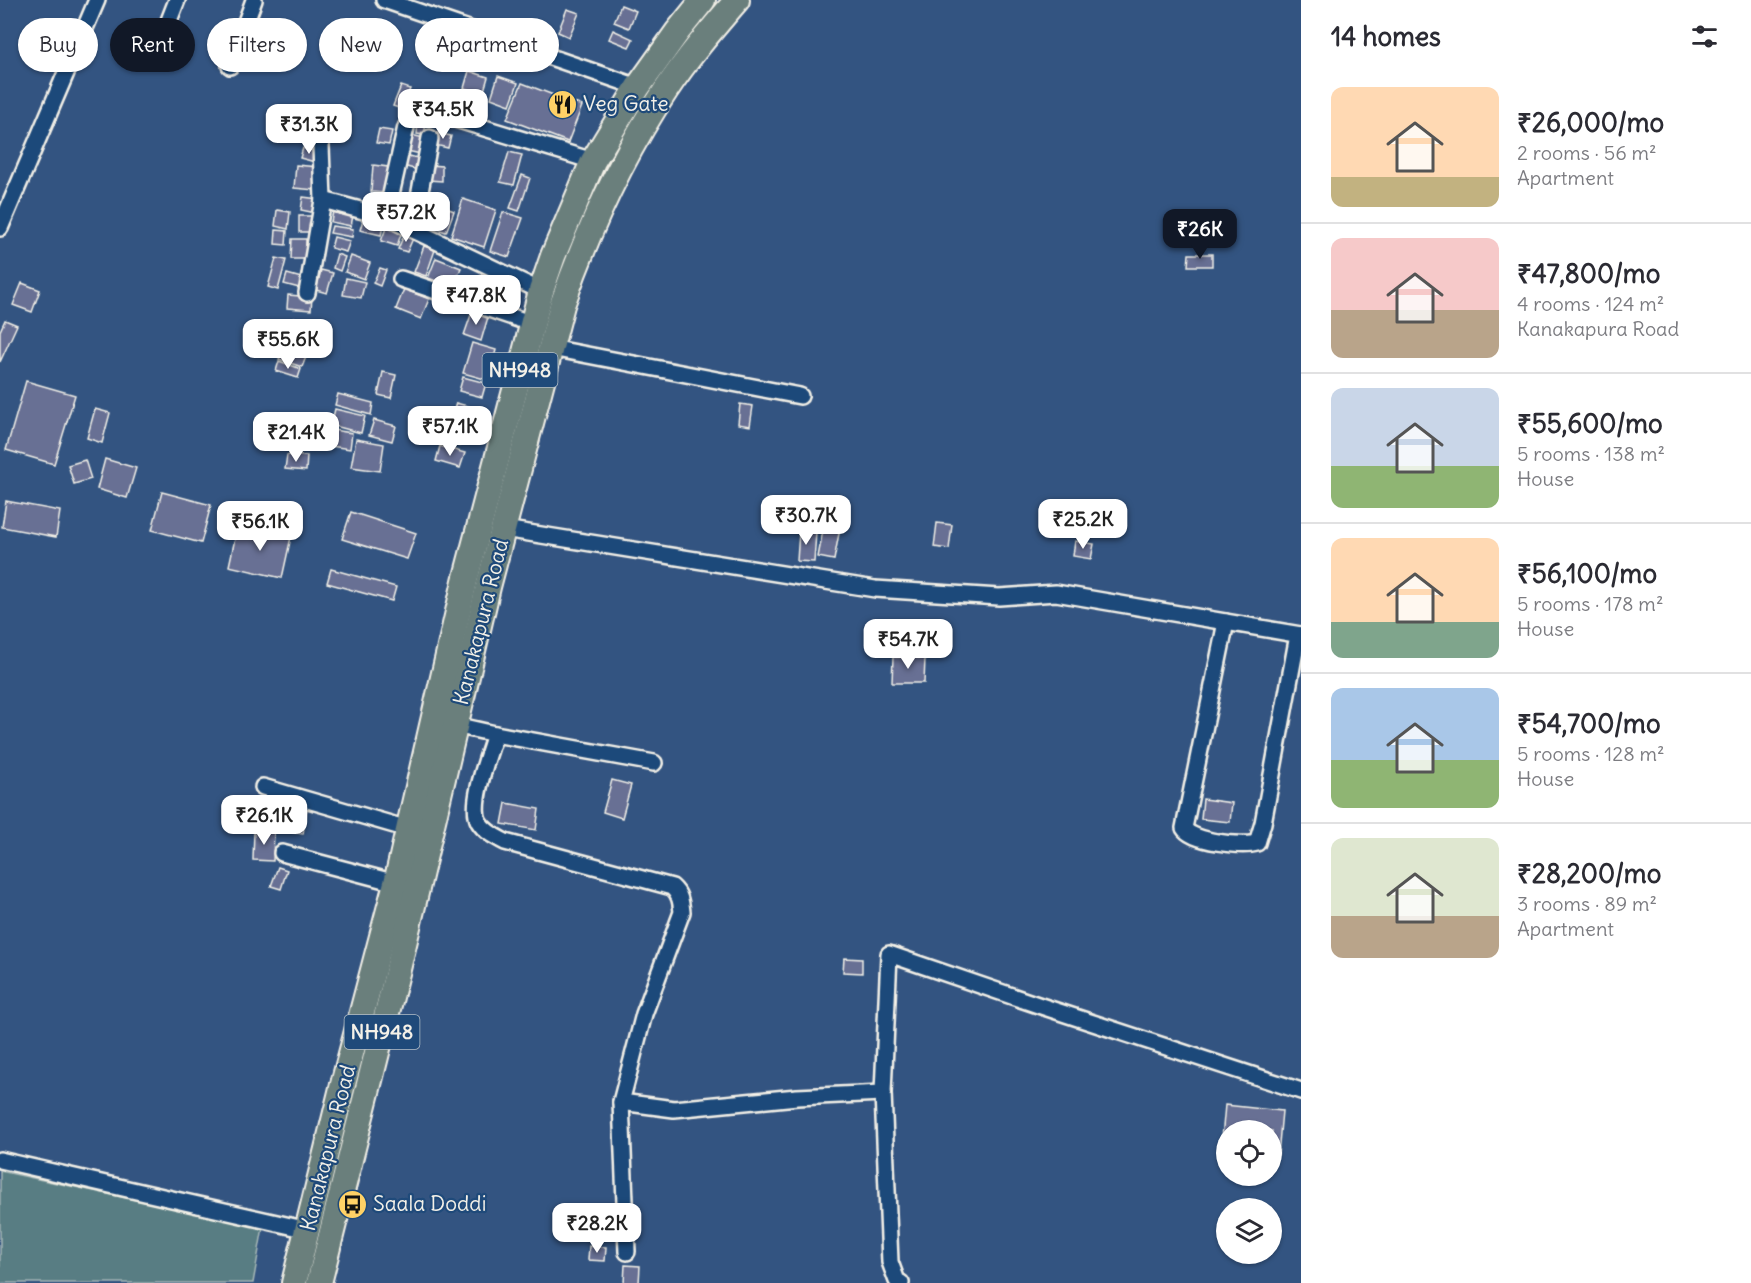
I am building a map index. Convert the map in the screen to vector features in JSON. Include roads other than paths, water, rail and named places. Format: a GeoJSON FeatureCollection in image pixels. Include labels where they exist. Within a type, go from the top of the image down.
{"type":"FeatureCollection","features":[{"type":"Feature","properties":{"kind":"highway","name":"Kanakapura Road"},"geometry":{"type":"LineString","coordinates":[[319,1283],[399,965],[465,581],[541,291],[553,256],[593,161],[638,87],[703,0]]}},
{"type":"Feature","properties":{"kind":"highway","name":"Kanakapura Road"},"geometry":{"type":"LineString","coordinates":[[294,1283],[408,829],[455,725],[488,587],[562,305],[577,263],[620,168],[665,91],[698,46],[737,0]]}},
{"type":"Feature","properties":{"kind":"street"},"geometry":{"type":"LineString","coordinates":[[0,228],[97,0]]}},
{"type":"Feature","properties":{"kind":"street"},"geometry":{"type":"LineString","coordinates":[[170,18],[177,0]]}},
{"type":"Feature","properties":{"kind":"street"},"geometry":{"type":"LineString","coordinates":[[247,18],[254,0]]}},
{"type":"Feature","properties":{"kind":"street"},"geometry":{"type":"LineString","coordinates":[[384,0],[638,87]]}},
{"type":"Feature","properties":{"kind":"street"},"geometry":{"type":"LineString","coordinates":[[445,116],[593,161]]}},
{"type":"Feature","properties":{"kind":"street"},"geometry":{"type":"LineString","coordinates":[[386,217],[406,126]]}},
{"type":"Feature","properties":{"kind":"street"},"geometry":{"type":"LineString","coordinates":[[413,229],[430,138]]}},
{"type":"Feature","properties":{"kind":"street"},"geometry":{"type":"LineString","coordinates":[[307,293],[323,200],[321,146]]}},
{"type":"Feature","properties":{"kind":"street"},"geometry":{"type":"LineString","coordinates":[[323,200],[386,217],[541,291]]}},
{"type":"Feature","properties":{"kind":"street"},"geometry":{"type":"LineString","coordinates":[[401,279],[533,324]]}},
{"type":"Feature","properties":{"kind":"street"},"geometry":{"type":"LineString","coordinates":[[551,348],[800,396]]}},
{"type":"Feature","properties":{"kind":"street"},"geometry":{"type":"LineString","coordinates":[[504,529],[875,589],[999,597],[1056,593],[1226,622],[1299,635],[1263,823],[1257,843],[1248,846],[1196,837],[1187,833],[1184,828],[1226,622]]}},
{"type":"Feature","properties":{"kind":"street"},"geometry":{"type":"LineString","coordinates":[[455,725],[495,735],[654,763]]}},
{"type":"Feature","properties":{"kind":"street"},"geometry":{"type":"LineString","coordinates":[[495,735],[475,810],[480,823],[491,835],[505,842],[672,887],[677,891],[681,900],[682,912],[644,1014],[621,1102],[627,1252]]}},
{"type":"Feature","properties":{"kind":"street"},"geometry":{"type":"LineString","coordinates":[[263,787],[408,829]]}},
{"type":"Feature","properties":{"kind":"street"},"geometry":{"type":"LineString","coordinates":[[282,853],[396,883]]}},
{"type":"Feature","properties":{"kind":"street"},"geometry":{"type":"LineString","coordinates":[[901,1283],[897,1281],[890,1262],[883,1093],[889,954],[1049,1009],[1301,1090]]}},
{"type":"Feature","properties":{"kind":"street"},"geometry":{"type":"LineString","coordinates":[[621,1102],[674,1109],[798,1096],[883,1093]]}},
{"type":"Feature","properties":{"kind":"street"},"geometry":{"type":"LineString","coordinates":[[0,1160],[308,1230]]}},
{"type":"Feature","properties":{"kind":"place","name":"Veg Gate"},"geometry":{"type":"Point","coordinates":[562,104]}},
{"type":"Feature","properties":{"kind":"place","name":"Saala Doddi"},"geometry":{"type":"Point","coordinates":[352,1204]}}]}
